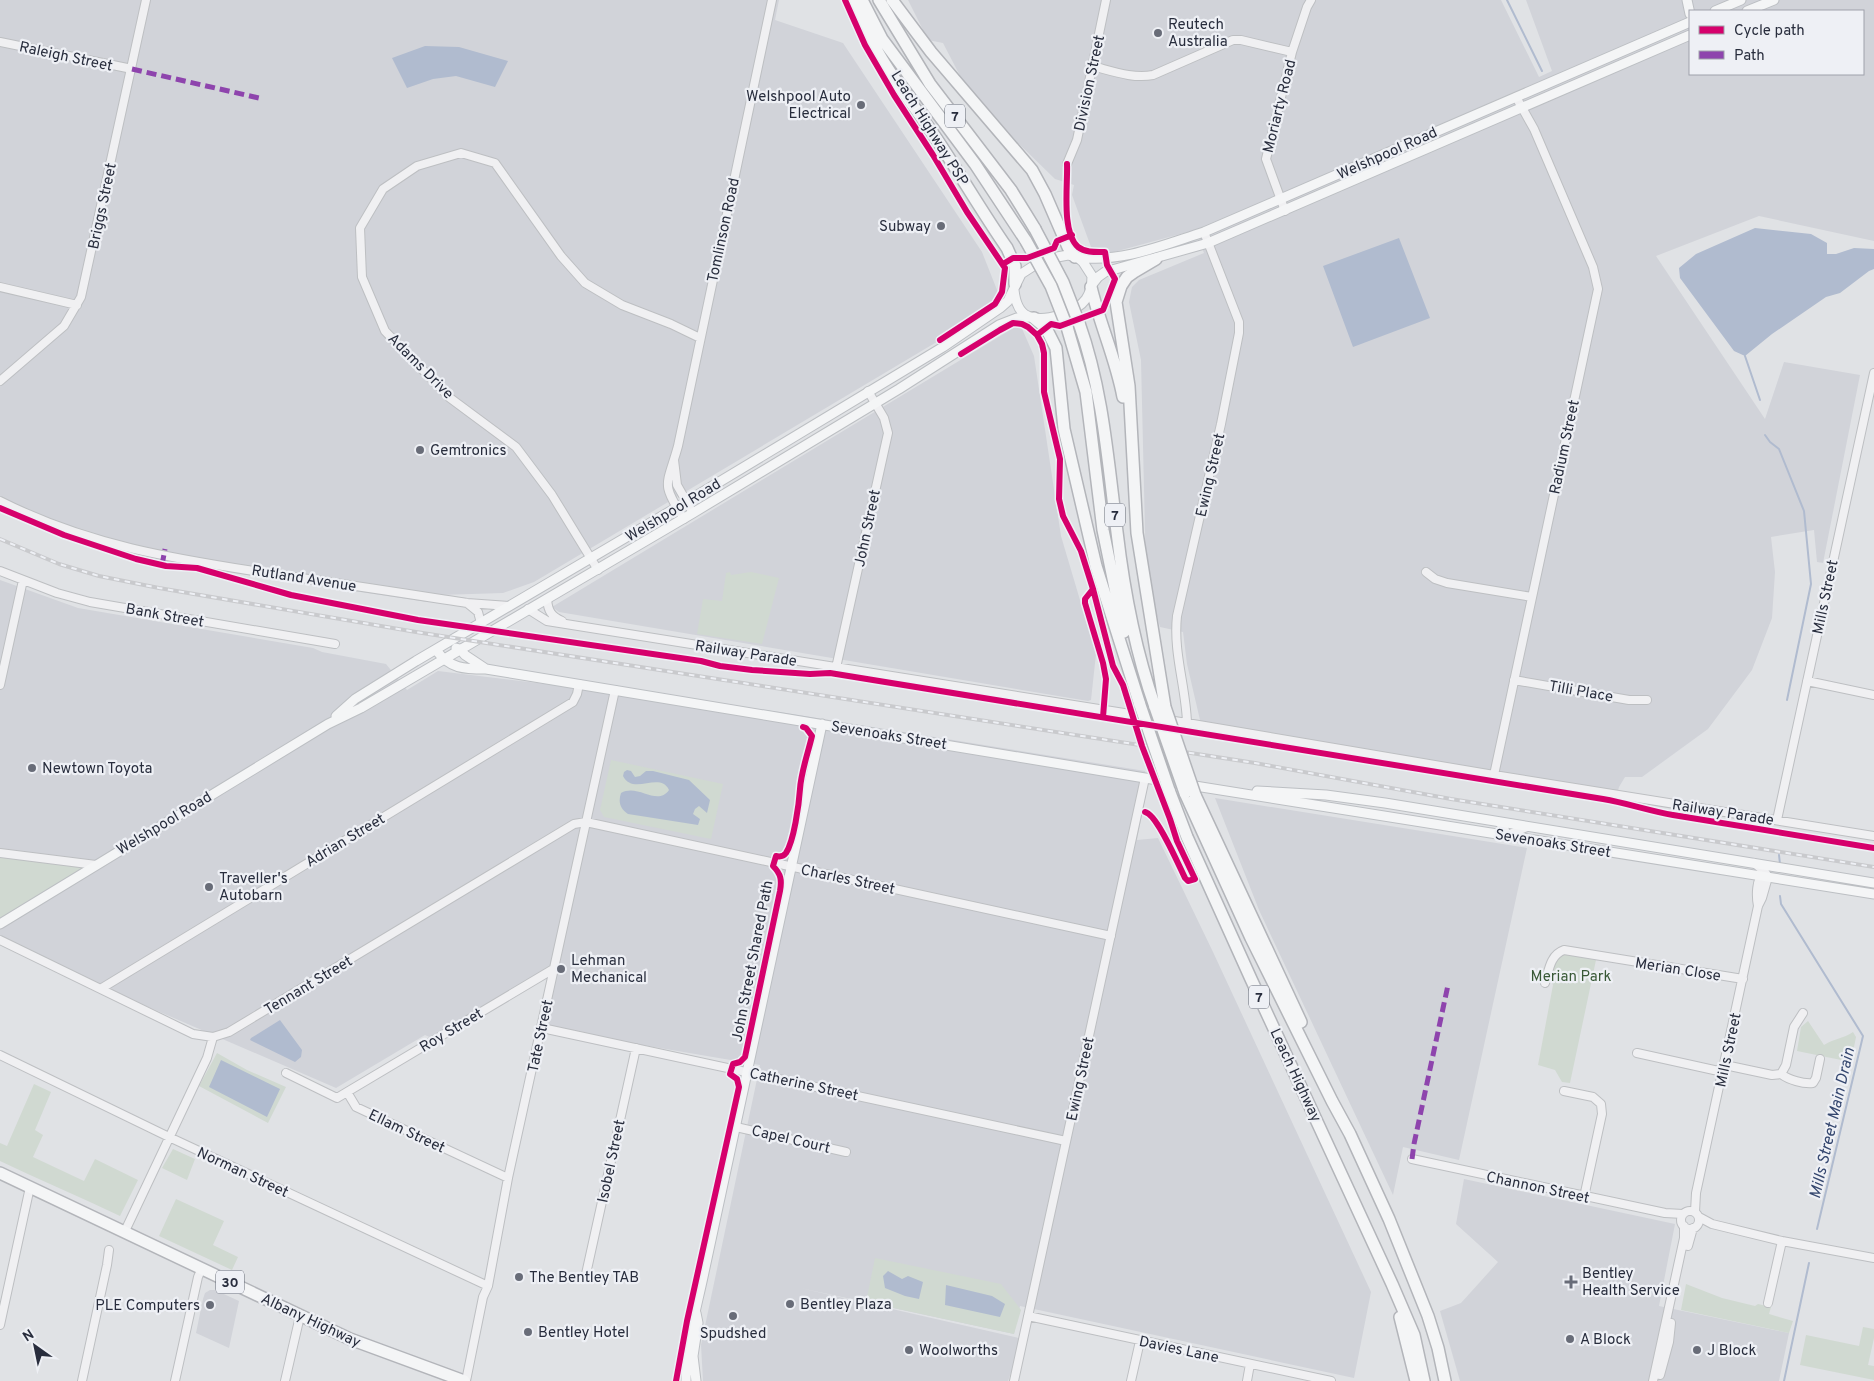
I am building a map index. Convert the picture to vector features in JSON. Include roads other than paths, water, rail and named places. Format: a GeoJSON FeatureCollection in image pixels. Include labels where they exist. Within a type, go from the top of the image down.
{"type":"FeatureCollection","features":[{"type":"Feature","properties":{"kind":"highway","name":"7"},"geometry":{"type":"LineString","coordinates":[[854,0],[868,33],[898,84],[937,139],[1006,248],[1015,266],[1015,287]]}},
{"type":"Feature","properties":{"kind":"highway","name":"7"},"geometry":{"type":"LineString","coordinates":[[862,0],[882,39],[975,164],[1026,241],[1050,286],[1067,327],[1086,392],[1103,530],[1134,685]]}},
{"type":"Feature","properties":{"kind":"highway","name":"7"},"geometry":{"type":"LineString","coordinates":[[878,0],[930,84],[1011,190],[1035,229],[1062,282],[1079,323],[1088,347],[1102,413],[1119,551],[1138,652],[1160,707],[1190,794],[1235,904],[1350,1134],[1389,1219],[1428,1316],[1439,1381]]}},
{"type":"Feature","properties":{"kind":"highway","name":"7"},"geometry":{"type":"LineString","coordinates":[[892,0],[931,52],[1032,170],[1045,194],[1068,247],[1076,257]]}},
{"type":"Feature","properties":{"kind":"highway"},"geometry":{"type":"LineString","coordinates":[[1156,259],[1127,277],[1121,286],[1116,302],[1129,386],[1137,533],[1160,707]]}},
{"type":"Feature","properties":{"kind":"highway"},"geometry":{"type":"LineString","coordinates":[[1091,286],[1098,317],[1120,378],[1134,478]]}},
{"type":"Feature","properties":{"kind":"highway","name":"7"},"geometry":{"type":"LineString","coordinates":[[1032,317],[1046,328],[1056,348],[1064,430],[1080,500],[1096,566],[1134,685]]}},
{"type":"Feature","properties":{"kind":"highway","name":"Leach Highway"},"geometry":{"type":"LineString","coordinates":[[1134,685],[1169,790],[1187,837],[1392,1284],[1414,1335],[1424,1381]]}},
{"type":"Feature","properties":{"kind":"highway"},"geometry":{"type":"LineString","coordinates":[[1190,794],[1201,808],[1283,982],[1389,1219]]}},
{"type":"Feature","properties":{"kind":"highway"},"geometry":{"type":"LineString","coordinates":[[1201,808],[1235,904]]}},
{"type":"Feature","properties":{"kind":"highway","name":"Albany Highway"},"geometry":{"type":"LineString","coordinates":[[0,1173],[350,1339],[465,1381]]}},
{"type":"Feature","properties":{"kind":"highway"},"geometry":{"type":"LineString","coordinates":[[1392,1284],[1416,1381]]}},
{"type":"Feature","properties":{"kind":"highway"},"geometry":{"type":"LineString","coordinates":[[1428,1316],[1438,1348],[1445,1381]]}},
{"type":"Feature","properties":{"kind":"main road"},"geometry":{"type":"LineString","coordinates":[[1717,10],[1741,0]]}},
{"type":"Feature","properties":{"kind":"main road"},"geometry":{"type":"LineString","coordinates":[[1749,10],[1774,0]]}},
{"type":"Feature","properties":{"kind":"main road","name":"Welshpool Road"},"geometry":{"type":"LineString","coordinates":[[1076,257],[1099,259],[1134,254],[1204,232],[1689,22]]}},
{"type":"Feature","properties":{"kind":"main road","name":"Welshpool Road"},"geometry":{"type":"LineString","coordinates":[[1091,286],[1105,272],[1208,243],[1270,218],[1689,35]]}},
{"type":"Feature","properties":{"kind":"main road"},"geometry":{"type":"LineString","coordinates":[[1242,216],[1263,213],[1270,218]]}},
{"type":"Feature","properties":{"kind":"main road"},"geometry":{"type":"LineString","coordinates":[[1060,256],[1076,257],[1083,262],[1091,274],[1091,286],[1084,301],[1056,316],[1032,317],[1024,313],[1017,305],[1015,287],[1021,274],[1038,263],[1060,256]]}},
{"type":"Feature","properties":{"kind":"main road","name":"Welshpool Road"},"geometry":{"type":"LineString","coordinates":[[328,724],[355,699],[480,623],[677,508],[943,347],[1000,308],[1008,300],[1015,287]]}},
{"type":"Feature","properties":{"kind":"main road","name":"Welshpool Road"},"geometry":{"type":"LineString","coordinates":[[0,924],[328,724],[361,708],[684,519],[999,325],[1017,318],[1032,317]]}},
{"type":"Feature","properties":{"kind":"main road"},"geometry":{"type":"LineString","coordinates":[[440,647],[442,659]]}},
{"type":"Feature","properties":{"kind":"main road","name":"Sevenoaks Street"},"geometry":{"type":"LineString","coordinates":[[440,647],[460,649],[465,655],[486,669]]}},
{"type":"Feature","properties":{"kind":"main road","name":"Sevenoaks Street"},"geometry":{"type":"LineString","coordinates":[[442,659],[451,666],[486,669],[1145,778],[1874,894]]}},
{"type":"Feature","properties":{"kind":"main road"},"geometry":{"type":"LineString","coordinates":[[686,1381],[686,1356],[691,1324],[696,1313],[822,724]]}},
{"type":"Feature","properties":{"kind":"main road","name":"Sevenoaks Street"},"geometry":{"type":"LineString","coordinates":[[1232,792],[1275,791],[1326,794],[1874,883]]}},
{"type":"Feature","properties":{"kind":"main road"},"geometry":{"type":"LineString","coordinates":[[696,1313],[698,1323],[694,1356],[696,1381]]}},
{"type":"Feature","properties":{"kind":"street","name":"Briggs Street"},"geometry":{"type":"LineString","coordinates":[[0,381],[64,326],[84,289],[146,0]]}},
{"type":"Feature","properties":{"kind":"street","name":"Tomlinson Road"},"geometry":{"type":"LineString","coordinates":[[684,519],[668,492],[669,473],[674,460],[772,0]]}},
{"type":"Feature","properties":{"kind":"street","name":"Division Street"},"geometry":{"type":"LineString","coordinates":[[1067,164],[1077,140],[1106,0]]}},
{"type":"Feature","properties":{"kind":"street","name":"Moriarty Road"},"geometry":{"type":"LineString","coordinates":[[1285,211],[1266,159],[1292,52],[1311,0]]}},
{"type":"Feature","properties":{"kind":"street"},"geometry":{"type":"LineString","coordinates":[[1092,66],[1144,77],[1153,75],[1233,40],[1241,40],[1292,52]]}},
{"type":"Feature","properties":{"kind":"street","name":"Raleigh Street"},"geometry":{"type":"LineString","coordinates":[[0,42],[132,69]]}},
{"type":"Feature","properties":{"kind":"street","name":"Radium Street"},"geometry":{"type":"LineString","coordinates":[[1494,775],[1598,290],[1593,267],[1520,95]]}},
{"type":"Feature","properties":{"kind":"street","name":"Adams Drive"},"geometry":{"type":"LineString","coordinates":[[598,570],[552,496],[516,447],[450,398],[385,330],[362,277],[360,228],[382,189],[417,166],[461,154],[495,164],[560,256],[585,283],[622,305],[671,324],[700,338]]}},
{"type":"Feature","properties":{"kind":"street","name":"Ewing Street"},"geometry":{"type":"LineString","coordinates":[[1187,723],[1186,698],[1177,655],[1177,616],[1221,424],[1239,322],[1204,232]]}},
{"type":"Feature","properties":{"kind":"street"},"geometry":{"type":"LineString","coordinates":[[0,287],[77,305]]}},
{"type":"Feature","properties":{"kind":"street","name":"Mills Street"},"geometry":{"type":"LineString","coordinates":[[1777,820],[1874,377]]}},
{"type":"Feature","properties":{"kind":"street","name":"John Street"},"geometry":{"type":"LineString","coordinates":[[836,668],[888,433],[884,418],[868,391]]}},
{"type":"Feature","properties":{"kind":"street","name":"Tomlinson Road"},"geometry":{"type":"LineString","coordinates":[[674,460],[677,484],[693,513]]}},
{"type":"Feature","properties":{"kind":"street","name":"Rutland Avenue"},"geometry":{"type":"LineString","coordinates":[[0,501],[72,532],[136,551],[467,603],[509,606]]}},
{"type":"Feature","properties":{"kind":"street","name":"Bank Street"},"geometry":{"type":"LineString","coordinates":[[0,571],[66,596],[90,602],[335,644]]}},
{"type":"Feature","properties":{"kind":"street"},"geometry":{"type":"LineString","coordinates":[[1426,572],[1435,579],[1447,583],[1532,597]]}},
{"type":"Feature","properties":{"kind":"street"},"geometry":{"type":"LineString","coordinates":[[0,685],[23,580]]}},
{"type":"Feature","properties":{"kind":"street"},"geometry":{"type":"LineString","coordinates":[[547,599],[548,608],[552,615],[566,623]]}},
{"type":"Feature","properties":{"kind":"street"},"geometry":{"type":"LineString","coordinates":[[467,603],[478,612],[480,623]]}},
{"type":"Feature","properties":{"kind":"street","name":"Railway Parade"},"geometry":{"type":"LineString","coordinates":[[528,609],[542,619],[1874,836]]}},
{"type":"Feature","properties":{"kind":"street","name":"Tilli Place"},"geometry":{"type":"LineString","coordinates":[[1514,680],[1629,700],[1647,700]]}},
{"type":"Feature","properties":{"kind":"street"},"geometry":{"type":"LineString","coordinates":[[1807,681],[1874,695]]}},
{"type":"Feature","properties":{"kind":"street","name":"Adrian Street"},"geometry":{"type":"LineString","coordinates":[[102,988],[572,702],[577,694],[579,684]]}},
{"type":"Feature","properties":{"kind":"street","name":"Tate Street"},"geometry":{"type":"LineString","coordinates":[[465,1381],[483,1297],[488,1286],[508,1178],[615,690]]}},
{"type":"Feature","properties":{"kind":"street","name":"Ewing Street"},"geometry":{"type":"LineString","coordinates":[[1014,1381],[1145,778]]}},
{"type":"Feature","properties":{"kind":"street","name":"Charles Street"},"geometry":{"type":"LineString","coordinates":[[586,822],[1110,936]]}},
{"type":"Feature","properties":{"kind":"street","name":"Tennant Street"},"geometry":{"type":"LineString","coordinates":[[213,1037],[229,1032],[574,824],[586,822]]}},
{"type":"Feature","properties":{"kind":"street"},"geometry":{"type":"LineString","coordinates":[[1498,822],[1504,830],[1505,836],[1527,827]]}},
{"type":"Feature","properties":{"kind":"street"},"geometry":{"type":"LineString","coordinates":[[0,853],[96,865]]}},
{"type":"Feature","properties":{"kind":"street"},"geometry":{"type":"LineString","coordinates":[[1752,862],[1764,875],[1778,866]]}},
{"type":"Feature","properties":{"kind":"street","name":"Mills Street"},"geometry":{"type":"LineString","coordinates":[[1653,1381],[1688,1217],[1696,1193],[1724,1069],[1758,906],[1762,898],[1764,875]]}},
{"type":"Feature","properties":{"kind":"street"},"geometry":{"type":"LineString","coordinates":[[0,940],[102,988],[193,1034],[213,1037],[207,1058],[125,1232]]}},
{"type":"Feature","properties":{"kind":"street","name":"Merian Close"},"geometry":{"type":"LineString","coordinates":[[1545,983],[1553,957],[1558,952],[1564,950],[1743,980]]}},
{"type":"Feature","properties":{"kind":"street","name":"Roy Street"},"geometry":{"type":"LineString","coordinates":[[347,1092],[555,968]]}},
{"type":"Feature","properties":{"kind":"street"},"geometry":{"type":"LineString","coordinates":[[1781,1074],[1786,1065],[1794,1027],[1803,1013]]}},
{"type":"Feature","properties":{"kind":"street","name":"Catherine Street"},"geometry":{"type":"LineString","coordinates":[[542,1028],[1066,1142]]}},
{"type":"Feature","properties":{"kind":"street","name":"Isobel Street"},"geometry":{"type":"LineString","coordinates":[[586,1274],[636,1048]]}},
{"type":"Feature","properties":{"kind":"street"},"geometry":{"type":"LineString","coordinates":[[1636,1053],[1724,1069],[1772,1075],[1781,1074],[1792,1080],[1808,1083],[1813,1082],[1816,1078],[1820,1059]]}},
{"type":"Feature","properties":{"kind":"street","name":"Norman Street"},"geometry":{"type":"LineString","coordinates":[[0,1055],[169,1137],[488,1286]]}},
{"type":"Feature","properties":{"kind":"street"},"geometry":{"type":"LineString","coordinates":[[286,1073],[337,1098],[347,1092]]}},
{"type":"Feature","properties":{"kind":"street"},"geometry":{"type":"LineString","coordinates":[[1564,1091],[1593,1096],[1601,1104],[1602,1114],[1584,1196]]}},
{"type":"Feature","properties":{"kind":"street","name":"Ellam Street"},"geometry":{"type":"LineString","coordinates":[[347,1092],[356,1107],[508,1178]]}},
{"type":"Feature","properties":{"kind":"street","name":"Capel Court"},"geometry":{"type":"LineString","coordinates":[[736,1127],[846,1152]]}},
{"type":"Feature","properties":{"kind":"street","name":"Channon Street"},"geometry":{"type":"LineString","coordinates":[[1412,1159],[1688,1217],[1782,1241],[1874,1258]]}},
{"type":"Feature","properties":{"kind":"street"},"geometry":{"type":"LineString","coordinates":[[0,1325],[30,1187]]}},
{"type":"Feature","properties":{"kind":"street"},"geometry":{"type":"LineString","coordinates":[[1688,1217],[1694,1228]]}},
{"type":"Feature","properties":{"kind":"street"},"geometry":{"type":"LineString","coordinates":[[1658,1381],[1669,1342],[1669,1332],[1694,1228],[1699,1223],[1688,1217]]}},
{"type":"Feature","properties":{"kind":"street","name":"Channon Street"},"geometry":{"type":"LineString","coordinates":[[1694,1228],[1712,1224]]}},
{"type":"Feature","properties":{"kind":"street"},"geometry":{"type":"LineString","coordinates":[[1768,1303],[1782,1241]]}},
{"type":"Feature","properties":{"kind":"street"},"geometry":{"type":"LineString","coordinates":[[82,1381],[109,1250]]}},
{"type":"Feature","properties":{"kind":"street"},"geometry":{"type":"LineString","coordinates":[[175,1381],[198,1278],[202,1268]]}},
{"type":"Feature","properties":{"kind":"street"},"geometry":{"type":"LineString","coordinates":[[285,1381],[300,1316]]}},
{"type":"Feature","properties":{"kind":"street","name":"Davies Lane"},"geometry":{"type":"LineString","coordinates":[[1028,1316],[1331,1381]]}},
{"type":"Feature","properties":{"kind":"street"},"geometry":{"type":"LineString","coordinates":[[1131,1381],[1140,1340]]}},
{"type":"Feature","properties":{"kind":"street"},"geometry":{"type":"LineString","coordinates":[[1247,1381],[1250,1364]]}},
{"type":"Feature","properties":{"kind":"water"},"geometry":{"type":"Polygon","coordinates":[[[425,46],[459,47],[508,61],[495,87],[456,76],[433,79],[407,88],[392,58],[425,46]]]}},
{"type":"Feature","properties":{"kind":"water"},"geometry":{"type":"Polygon","coordinates":[[[1755,228],[1811,234],[1827,243],[1827,254],[1836,254],[1854,248],[1874,249],[1874,269],[1840,293],[1826,297],[1772,334],[1745,356],[1734,351],[1680,278],[1679,268],[1696,254],[1755,228]]]}},
{"type":"Feature","properties":{"kind":"water"},"geometry":{"type":"Polygon","coordinates":[[[1399,238],[1430,318],[1353,347],[1323,266],[1399,238]]]}},
{"type":"Feature","properties":{"kind":"water"},"geometry":{"type":"Polygon","coordinates":[[[627,770],[631,771],[635,777],[640,776],[646,771],[653,771],[689,780],[710,800],[707,813],[699,806],[695,809],[693,814],[700,819],[698,825],[628,814],[620,805],[621,793],[634,791],[659,796],[664,795],[669,790],[665,785],[659,783],[633,784],[627,782],[623,776],[627,770]]]}},
{"type":"Feature","properties":{"kind":"water"},"geometry":{"type":"Polygon","coordinates":[[[280,1020],[302,1050],[301,1057],[295,1062],[250,1040],[280,1020]]]}},
{"type":"Feature","properties":{"kind":"water"},"geometry":{"type":"Polygon","coordinates":[[[221,1060],[280,1089],[267,1117],[209,1087],[221,1060]]]}},
{"type":"Feature","properties":{"kind":"water"},"geometry":{"type":"Polygon","coordinates":[[[888,1271],[902,1279],[908,1276],[923,1282],[919,1299],[885,1288],[883,1276],[888,1271]]]}},
{"type":"Feature","properties":{"kind":"water"},"geometry":{"type":"Polygon","coordinates":[[[946,1285],[992,1296],[1005,1304],[1000,1317],[945,1305],[946,1285]]]}},
{"type":"Feature","properties":{"kind":"waterway","name":"Mills Street Main Drain"},"geometry":{"type":"LineString","coordinates":[[1507,0],[1542,71]]}},
{"type":"Feature","properties":{"kind":"waterway","name":"Mills Street Main Drain"},"geometry":{"type":"LineString","coordinates":[[1745,356],[1760,400]]}},
{"type":"Feature","properties":{"kind":"waterway","name":"Mills Street Main Drain"},"geometry":{"type":"LineString","coordinates":[[1765,435],[1779,449],[1804,511],[1811,584],[1787,700]]}},
{"type":"Feature","properties":{"kind":"waterway"},"geometry":{"type":"LineString","coordinates":[[1779,855],[1780,864]]}},
{"type":"Feature","properties":{"kind":"waterway","name":"Mills Street Main Drain"},"geometry":{"type":"LineString","coordinates":[[1780,896],[1781,904],[1863,1036],[1817,1229]]}},
{"type":"Feature","properties":{"kind":"waterway","name":"Mills Street Main Drain"},"geometry":{"type":"LineString","coordinates":[[1784,1381],[1809,1263]]}},
{"type":"Feature","properties":{"kind":"railway"},"geometry":{"type":"LineString","coordinates":[[0,539],[59,564],[99,576],[159,588],[416,632],[1255,763],[1451,799],[1874,867]]}},
{"type":"Feature","properties":{"kind":"place","name":"Reutech Australia"},"geometry":{"type":"Point","coordinates":[1158,33]}},
{"type":"Feature","properties":{"kind":"place","name":"Welshpool Auto Electrical"},"geometry":{"type":"Point","coordinates":[861,105]}},
{"type":"Feature","properties":{"kind":"place","name":"Subway"},"geometry":{"type":"Point","coordinates":[941,226]}},
{"type":"Feature","properties":{"kind":"place","name":"Gemtronics"},"geometry":{"type":"Point","coordinates":[420,450]}},
{"type":"Feature","properties":{"kind":"place","name":"Newtown Toyota"},"geometry":{"type":"Point","coordinates":[32,768]}},
{"type":"Feature","properties":{"kind":"place","name":"Traveller's Autobarn"},"geometry":{"type":"Point","coordinates":[209,887]}},
{"type":"Feature","properties":{"kind":"place","name":"Lehman Mechanical"},"geometry":{"type":"Point","coordinates":[561,969]}},
{"type":"Feature","properties":{"kind":"place","name":"The Bentley TAB"},"geometry":{"type":"Point","coordinates":[519,1277]}},
{"type":"Feature","properties":{"kind":"place","name":"Bentley Health Service"},"geometry":{"type":"Point","coordinates":[1571,1282]}},
{"type":"Feature","properties":{"kind":"place","name":"Bentley Plaza"},"geometry":{"type":"Point","coordinates":[790,1304]}},
{"type":"Feature","properties":{"kind":"place","name":"PLE Computers"},"geometry":{"type":"Point","coordinates":[210,1305]}},
{"type":"Feature","properties":{"kind":"place","name":"Spudshed"},"geometry":{"type":"Point","coordinates":[733,1316]}},
{"type":"Feature","properties":{"kind":"place","name":"Bentley Hotel"},"geometry":{"type":"Point","coordinates":[528,1332]}},
{"type":"Feature","properties":{"kind":"place","name":"A Block"},"geometry":{"type":"Point","coordinates":[1570,1339]}},
{"type":"Feature","properties":{"kind":"place","name":"Woolworths"},"geometry":{"type":"Point","coordinates":[909,1350]}},
{"type":"Feature","properties":{"kind":"place","name":"J Block"},"geometry":{"type":"Point","coordinates":[1697,1350]}},
{"type":"Feature","properties":{"kind":"park label","name":"Merian Park"},"geometry":{"type":"Point","coordinates":[1571,976]}}]}
